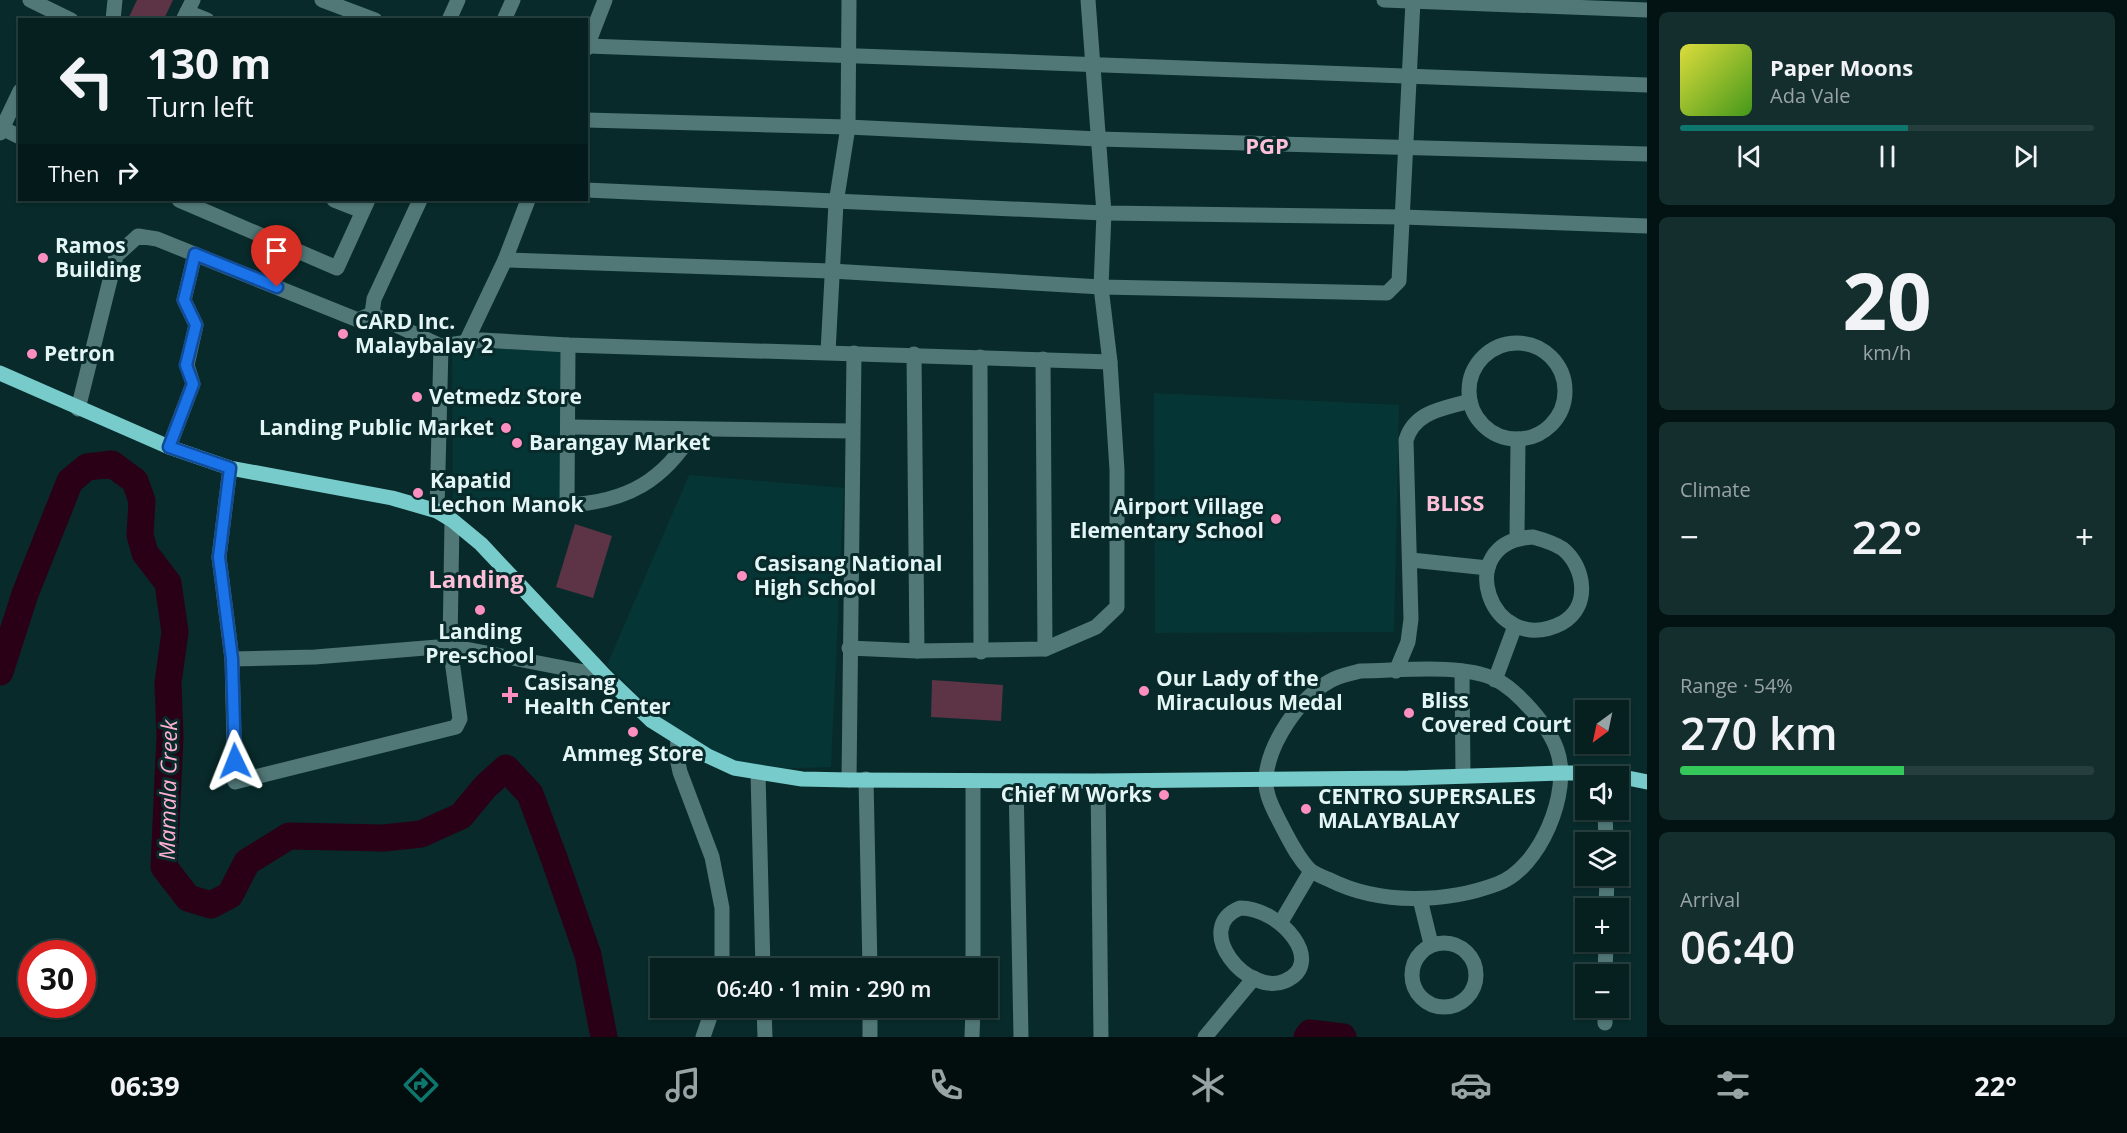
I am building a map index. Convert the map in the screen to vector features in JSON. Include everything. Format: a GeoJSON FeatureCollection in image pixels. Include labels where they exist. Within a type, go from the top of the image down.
{"type":"FeatureCollection","features":[{"type":"Feature","properties":{"kind":"main road"},"geometry":{"type":"LineString","coordinates":[[0,373],[169,447],[230,468],[392,498],[437,511],[452,520],[496,558],[604,676],[652,721],[678,738],[734,768],[802,779],[973,781],[1575,774]]}},
{"type":"Feature","properties":{"kind":"main road"},"geometry":{"type":"LineString","coordinates":[[1629,779],[1647,782]]}},
{"type":"Feature","properties":{"kind":"street"},"geometry":{"type":"LineString","coordinates":[[30,0],[54,16]]}},
{"type":"Feature","properties":{"kind":"street"},"geometry":{"type":"LineString","coordinates":[[113,18],[115,0]]}},
{"type":"Feature","properties":{"kind":"street"},"geometry":{"type":"LineString","coordinates":[[322,0],[370,18]]}},
{"type":"Feature","properties":{"kind":"street"},"geometry":{"type":"LineString","coordinates":[[450,18],[458,0]]}},
{"type":"Feature","properties":{"kind":"street"},"geometry":{"type":"LineString","coordinates":[[505,18],[513,0]]}},
{"type":"Feature","properties":{"kind":"street"},"geometry":{"type":"LineString","coordinates":[[588,45],[605,0]]}},
{"type":"Feature","properties":{"kind":"street"},"geometry":{"type":"LineString","coordinates":[[828,352],[836,203],[848,127],[849,0]]}},
{"type":"Feature","properties":{"kind":"street"},"geometry":{"type":"LineString","coordinates":[[849,648],[981,652],[1045,649],[1096,627],[1118,607],[1117,470],[1110,362],[1101,287],[1104,213],[1088,0]]}},
{"type":"Feature","properties":{"kind":"street"},"geometry":{"type":"LineString","coordinates":[[1384,0],[1572,4],[1647,10]]}},
{"type":"Feature","properties":{"kind":"street"},"geometry":{"type":"LineString","coordinates":[[505,260],[831,271],[1101,287],[1387,293],[1399,280],[1413,1]]}},
{"type":"Feature","properties":{"kind":"street"},"geometry":{"type":"LineString","coordinates":[[188,10],[203,18]]}},
{"type":"Feature","properties":{"kind":"street"},"geometry":{"type":"LineString","coordinates":[[588,48],[1091,63],[1647,85]]}},
{"type":"Feature","properties":{"kind":"street"},"geometry":{"type":"LineString","coordinates":[[18,95],[1,130],[18,136]]}},
{"type":"Feature","properties":{"kind":"street"},"geometry":{"type":"LineString","coordinates":[[588,120],[848,127],[1098,139],[1647,154]]}},
{"type":"Feature","properties":{"kind":"street"},"geometry":{"type":"LineString","coordinates":[[588,190],[836,203],[1104,213],[1403,217],[1647,226]]}},
{"type":"Feature","properties":{"kind":"street"},"geometry":{"type":"LineString","coordinates":[[181,201],[337,268],[365,205],[340,201]]}},
{"type":"Feature","properties":{"kind":"street"},"geometry":{"type":"LineString","coordinates":[[372,314],[374,299],[420,201]]}},
{"type":"Feature","properties":{"kind":"street"},"geometry":{"type":"LineString","coordinates":[[467,340],[505,260],[528,201]]}},
{"type":"Feature","properties":{"kind":"street"},"geometry":{"type":"LineString","coordinates":[[78,409],[116,256],[138,236],[157,239],[358,320],[372,314],[441,346],[467,340],[1110,362]]}},
{"type":"Feature","properties":{"kind":"street"},"geometry":{"type":"LineString","coordinates":[[169,447],[193,384],[186,365],[196,325],[184,300],[195,254]]}},
{"type":"Feature","properties":{"kind":"street"},"geometry":{"type":"LineString","coordinates":[[1509,343],[1525,343],[1552,358],[1561,371],[1565,386],[1564,402],[1557,416],[1547,428],[1533,436],[1518,438],[1502,436],[1488,429],[1476,416],[1470,401],[1469,386],[1473,371],[1482,358],[1494,348],[1509,343]]}},
{"type":"Feature","properties":{"kind":"street"},"geometry":{"type":"LineString","coordinates":[[568,345],[567,505],[597,504],[645,485],[682,450],[695,429]]}},
{"type":"Feature","properties":{"kind":"street"},"geometry":{"type":"LineString","coordinates":[[437,511],[441,346]]}},
{"type":"Feature","properties":{"kind":"street"},"geometry":{"type":"LineString","coordinates":[[849,780],[854,353]]}},
{"type":"Feature","properties":{"kind":"street"},"geometry":{"type":"LineString","coordinates":[[914,354],[917,651]]}},
{"type":"Feature","properties":{"kind":"street"},"geometry":{"type":"LineString","coordinates":[[980,357],[981,652]]}},
{"type":"Feature","properties":{"kind":"street"},"geometry":{"type":"LineString","coordinates":[[1043,358],[1045,649]]}},
{"type":"Feature","properties":{"kind":"street"},"geometry":{"type":"LineString","coordinates":[[1396,671],[1410,631],[1411,560],[1406,440],[1415,421],[1424,414],[1470,401]]}},
{"type":"Feature","properties":{"kind":"street"},"geometry":{"type":"LineString","coordinates":[[568,427],[852,431]]}},
{"type":"Feature","properties":{"kind":"street"},"geometry":{"type":"LineString","coordinates":[[1517,538],[1518,438]]}},
{"type":"Feature","properties":{"kind":"street"},"geometry":{"type":"LineString","coordinates":[[230,468],[219,557],[232,659],[235,782],[456,727],[460,719],[450,646],[452,520]]}},
{"type":"Feature","properties":{"kind":"street"},"geometry":{"type":"LineString","coordinates":[[1533,537],[1549,541],[1563,549],[1574,561],[1581,576],[1583,591],[1578,608],[1566,621],[1550,629],[1532,630],[1515,626],[1494,608],[1488,594],[1488,568],[1499,548],[1517,538],[1533,537]]}},
{"type":"Feature","properties":{"kind":"street"},"geometry":{"type":"LineString","coordinates":[[1411,560],[1488,568]]}},
{"type":"Feature","properties":{"kind":"street"},"geometry":{"type":"LineString","coordinates":[[1495,680],[1515,626]]}},
{"type":"Feature","properties":{"kind":"street"},"geometry":{"type":"LineString","coordinates":[[232,659],[315,657],[450,646],[604,676]]}},
{"type":"Feature","properties":{"kind":"street"},"geometry":{"type":"LineString","coordinates":[[1360,671],[1462,671],[1495,680],[1542,722],[1557,750],[1561,773],[1556,807],[1544,838],[1525,866],[1501,883],[1472,893],[1420,899],[1348,889],[1311,871],[1294,850],[1272,808],[1266,779],[1276,745],[1293,716],[1312,695],[1330,681],[1360,671]]}},
{"type":"Feature","properties":{"kind":"street"},"geometry":{"type":"LineString","coordinates":[[1462,671],[1463,776]]}},
{"type":"Feature","properties":{"kind":"street"},"geometry":{"type":"LineString","coordinates":[[678,738],[677,758],[680,772],[712,857],[722,908],[722,958]]}},
{"type":"Feature","properties":{"kind":"street"},"geometry":{"type":"LineString","coordinates":[[758,773],[763,958]]}},
{"type":"Feature","properties":{"kind":"street"},"geometry":{"type":"LineString","coordinates":[[866,780],[870,958]]}},
{"type":"Feature","properties":{"kind":"street"},"geometry":{"type":"LineString","coordinates":[[973,781],[973,958]]}},
{"type":"Feature","properties":{"kind":"street"},"geometry":{"type":"LineString","coordinates":[[1016,781],[1021,1037]]}},
{"type":"Feature","properties":{"kind":"street"},"geometry":{"type":"LineString","coordinates":[[1098,781],[1101,1037]]}},
{"type":"Feature","properties":{"kind":"street"},"geometry":{"type":"LineString","coordinates":[[1281,922],[1311,871]]}},
{"type":"Feature","properties":{"kind":"street"},"geometry":{"type":"LineString","coordinates":[[1420,899],[1431,944]]}},
{"type":"Feature","properties":{"kind":"street"},"geometry":{"type":"LineString","coordinates":[[1240,908],[1253,908],[1281,922],[1294,936],[1300,953],[1299,967],[1291,978],[1280,983],[1254,978],[1230,960],[1223,947],[1222,924],[1229,913],[1240,908]]}},
{"type":"Feature","properties":{"kind":"street"},"geometry":{"type":"LineString","coordinates":[[1431,944],[1455,944],[1473,959],[1476,983],[1471,994],[1462,1002],[1439,1007],[1427,1003],[1416,990],[1411,972],[1414,961],[1421,951],[1431,944]]}},
{"type":"Feature","properties":{"kind":"street"},"geometry":{"type":"LineString","coordinates":[[1205,1037],[1254,978]]}},
{"type":"Feature","properties":{"kind":"street"},"geometry":{"type":"LineString","coordinates":[[703,1037],[710,1018]]}},
{"type":"Feature","properties":{"kind":"street"},"geometry":{"type":"LineString","coordinates":[[764,1018],[765,1037]]}},
{"type":"Feature","properties":{"kind":"street"},"geometry":{"type":"LineString","coordinates":[[870,1018],[870,1037]]}},
{"type":"Feature","properties":{"kind":"street"},"geometry":{"type":"LineString","coordinates":[[972,1037],[973,1018]]}},
{"type":"Feature","properties":{"kind":"shaded area"},"geometry":{"type":"Polygon","coordinates":[[[137,0],[173,0],[164,18],[128,18],[137,0]]]}},
{"type":"Feature","properties":{"kind":"shaded area","name":"Landing Public Market"},"geometry":{"type":"Polygon","coordinates":[[[452,348],[561,350],[560,508],[453,505],[452,348]]]}},
{"type":"Feature","properties":{"kind":"shaded area","name":"Airport Village Elementary School"},"geometry":{"type":"Polygon","coordinates":[[[1154,393],[1399,405],[1394,632],[1155,633],[1154,393]]]}},
{"type":"Feature","properties":{"kind":"shaded area","name":"Casisang National High School"},"geometry":{"type":"Polygon","coordinates":[[[689,475],[844,488],[831,767],[764,769],[735,762],[667,724],[607,665],[689,475]]]}},
{"type":"Feature","properties":{"kind":"shaded area"},"geometry":{"type":"Polygon","coordinates":[[[575,524],[612,536],[593,598],[556,587],[575,524]]]}},
{"type":"Feature","properties":{"kind":"shaded area"},"geometry":{"type":"Polygon","coordinates":[[[932,680],[1003,685],[1001,721],[931,717],[932,680]]]}},
{"type":"Feature","properties":{"kind":"waterway","name":"Mamala Creek"},"geometry":{"type":"LineString","coordinates":[[0,672],[25,594],[70,481],[87,467],[112,464],[135,481],[142,501],[140,535],[145,553],[168,583],[175,632],[168,683],[170,737],[164,867],[188,898],[211,905],[230,895],[247,862],[289,836],[384,838],[421,834],[461,816],[485,787],[506,768],[530,794],[554,858],[588,955],[604,1037]]}},
{"type":"Feature","properties":{"kind":"waterway","name":"Mamala Creek"},"geometry":{"type":"LineString","coordinates":[[1307,1037],[1310,1033],[1343,1037]]}},
{"type":"Feature","properties":{"kind":"place","name":"Ramos Building"},"geometry":{"type":"Point","coordinates":[43,258]}},
{"type":"Feature","properties":{"kind":"place","name":"CARD Inc. Malaybalay 2"},"geometry":{"type":"Point","coordinates":[343,334]}},
{"type":"Feature","properties":{"kind":"place","name":"Petron"},"geometry":{"type":"Point","coordinates":[32,354]}},
{"type":"Feature","properties":{"kind":"place","name":"Vetmedz Store"},"geometry":{"type":"Point","coordinates":[417,397]}},
{"type":"Feature","properties":{"kind":"place","name":"Landing Public Market"},"geometry":{"type":"Point","coordinates":[506,428]}},
{"type":"Feature","properties":{"kind":"place","name":"Barangay Market"},"geometry":{"type":"Point","coordinates":[517,443]}},
{"type":"Feature","properties":{"kind":"place","name":"Kapatid Lechon Manok"},"geometry":{"type":"Point","coordinates":[418,493]}},
{"type":"Feature","properties":{"kind":"place","name":"Airport Village Elementary School"},"geometry":{"type":"Point","coordinates":[1276,519]}},
{"type":"Feature","properties":{"kind":"place","name":"Casisang National High School"},"geometry":{"type":"Point","coordinates":[742,576]}},
{"type":"Feature","properties":{"kind":"place","name":"Landing Pre-school"},"geometry":{"type":"Point","coordinates":[480,610]}},
{"type":"Feature","properties":{"kind":"place","name":"Our Lady of the Miraculous Medal"},"geometry":{"type":"Point","coordinates":[1144,691]}},
{"type":"Feature","properties":{"kind":"place","name":"Casisang Health Center"},"geometry":{"type":"Point","coordinates":[510,695]}},
{"type":"Feature","properties":{"kind":"place","name":"Bliss Covered Court"},"geometry":{"type":"Point","coordinates":[1409,713]}},
{"type":"Feature","properties":{"kind":"place","name":"Ammeg Store"},"geometry":{"type":"Point","coordinates":[633,732]}},
{"type":"Feature","properties":{"kind":"place","name":"Chief M Works"},"geometry":{"type":"Point","coordinates":[1164,795]}},
{"type":"Feature","properties":{"kind":"place","name":"CENTRO SUPERSALES MALAYBALAY"},"geometry":{"type":"Point","coordinates":[1306,809]}},
{"type":"Feature","properties":{"kind":"district","name":"PGP"},"geometry":{"type":"Point","coordinates":[1267,146]}},
{"type":"Feature","properties":{"kind":"district","name":"BLISS"},"geometry":{"type":"Point","coordinates":[1455,503]}},
{"type":"Feature","properties":{"kind":"district","name":"Landing"},"geometry":{"type":"Point","coordinates":[476,580]}},
{"type":"Feature","properties":{"kind":"route"},"geometry":{"type":"LineString","coordinates":[[235,761],[232,659],[220,583],[219,557],[230,468],[169,447],[193,384],[186,365],[196,325],[184,300],[195,254],[277,287]]}}]}
